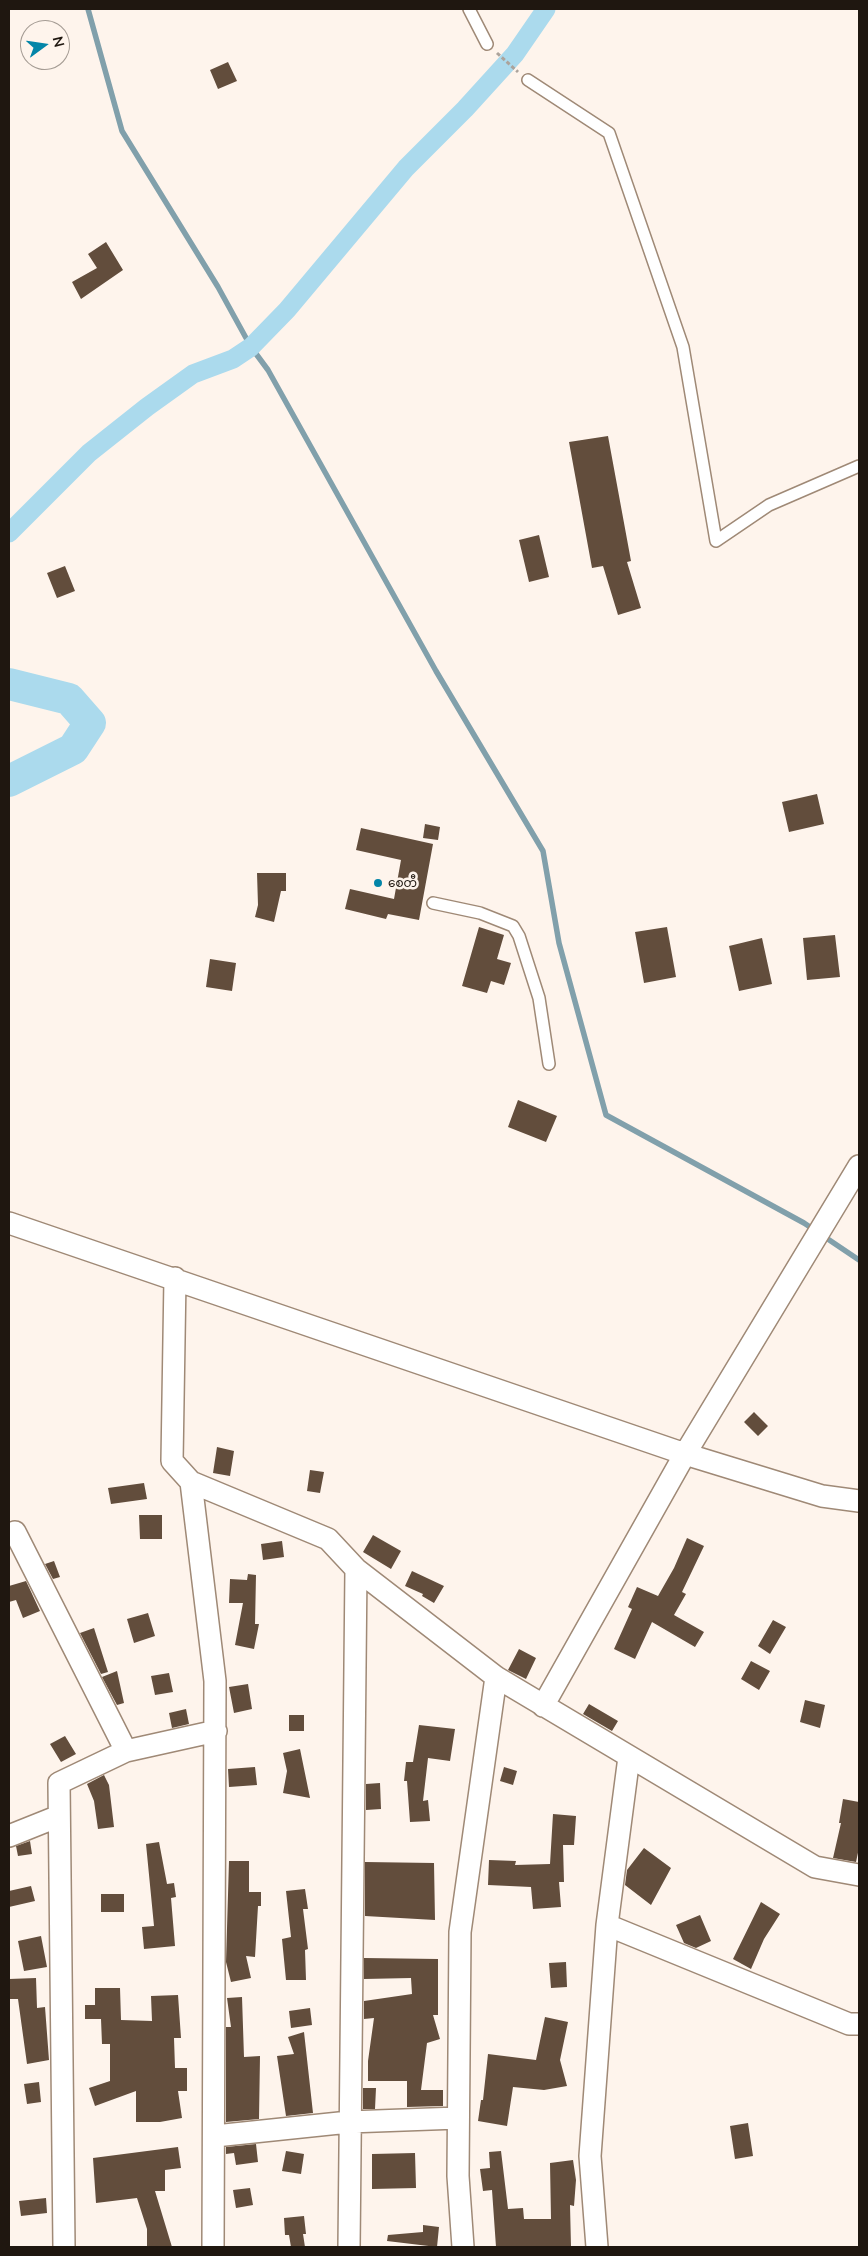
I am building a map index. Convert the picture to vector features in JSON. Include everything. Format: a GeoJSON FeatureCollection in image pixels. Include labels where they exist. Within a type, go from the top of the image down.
{"type":"FeatureCollection","features":[{"type":"Feature","properties":{"kind":"street"},"geometry":{"type":"LineString","coordinates":[[543,1706],[686,1454],[859,1168]]}},
{"type":"Feature","properties":{"kind":"street"},"geometry":{"type":"LineString","coordinates":[[9,1223],[175,1278],[686,1454],[822,1496],[858,1503]]}},
{"type":"Feature","properties":{"kind":"street"},"geometry":{"type":"LineString","coordinates":[[175,1278],[172,1461],[191,1482],[328,1539],[356,1569],[496,1677],[815,1867],[859,1875]]}},
{"type":"Feature","properties":{"kind":"street"},"geometry":{"type":"LineString","coordinates":[[191,1482],[215,1681],[214,2247]]}},
{"type":"Feature","properties":{"kind":"street"},"geometry":{"type":"LineString","coordinates":[[9,1535],[15,1532],[126,1751]]}},
{"type":"Feature","properties":{"kind":"street"},"geometry":{"type":"LineString","coordinates":[[349,2247],[356,1569]]}},
{"type":"Feature","properties":{"kind":"street"},"geometry":{"type":"LineString","coordinates":[[462,2247],[458,2176],[460,1932],[496,1677]]}},
{"type":"Feature","properties":{"kind":"street"},"geometry":{"type":"LineString","coordinates":[[64,2247],[59,1783],[126,1751],[216,1731]]}},
{"type":"Feature","properties":{"kind":"street"},"geometry":{"type":"LineString","coordinates":[[597,2247],[590,2156],[607,1925],[629,1757]]}},
{"type":"Feature","properties":{"kind":"street"},"geometry":{"type":"LineString","coordinates":[[9,1836],[59,1816]]}},
{"type":"Feature","properties":{"kind":"street"},"geometry":{"type":"LineString","coordinates":[[607,1925],[849,2024],[859,2024]]}},
{"type":"Feature","properties":{"kind":"street"},"geometry":{"type":"LineString","coordinates":[[215,2136],[349,2122],[458,2118]]}},
{"type":"Feature","properties":{"kind":"lane"},"geometry":{"type":"LineString","coordinates":[[469,9],[487,44]]}},
{"type":"Feature","properties":{"kind":"lane"},"geometry":{"type":"LineString","coordinates":[[528,80],[609,132],[683,346],[716,541],[769,505],[859,466]]}},
{"type":"Feature","properties":{"kind":"lane"},"geometry":{"type":"LineString","coordinates":[[433,902],[480,913],[513,926],[519,936],[539,998],[549,1064]]}},
{"type":"Feature","properties":{"kind":"path"},"geometry":{"type":"LineString","coordinates":[[487,44],[528,80]]}},
{"type":"Feature","properties":{"kind":"building"},"geometry":{"type":"Polygon","coordinates":[[[228,62],[237,81],[218,89],[210,70],[228,62]]]}},
{"type":"Feature","properties":{"kind":"building"},"geometry":{"type":"Polygon","coordinates":[[[106,242],[123,270],[81,299],[72,282],[97,268],[88,254],[106,242]]]}},
{"type":"Feature","properties":{"kind":"building"},"geometry":{"type":"Polygon","coordinates":[[[608,436],[631,561],[627,562],[641,608],[618,615],[603,566],[592,568],[569,442],[608,436]]]}},
{"type":"Feature","properties":{"kind":"building"},"geometry":{"type":"Polygon","coordinates":[[[539,535],[549,577],[529,582],[519,540],[539,535]]]}},
{"type":"Feature","properties":{"kind":"building"},"geometry":{"type":"Polygon","coordinates":[[[65,566],[75,591],[57,598],[47,573],[65,566]]]}},
{"type":"Feature","properties":{"kind":"building"},"geometry":{"type":"Polygon","coordinates":[[[817,794],[824,824],[789,832],[782,802],[817,794]]]}},
{"type":"Feature","properties":{"kind":"building"},"geometry":{"type":"Polygon","coordinates":[[[425,824],[440,827],[438,840],[423,838],[425,824]]]}},
{"type":"Feature","properties":{"kind":"building"},"geometry":{"type":"Polygon","coordinates":[[[361,828],[433,844],[419,920],[388,914],[386,919],[345,909],[350,889],[394,899],[401,860],[356,850],[361,828]]]}},
{"type":"Feature","properties":{"kind":"building"},"geometry":{"type":"Polygon","coordinates":[[[257,873],[286,873],[286,891],[281,891],[274,922],[255,917],[258,905],[257,873]]]}},
{"type":"Feature","properties":{"kind":"building"},"geometry":{"type":"Polygon","coordinates":[[[479,927],[504,935],[497,959],[511,963],[504,985],[491,981],[487,993],[462,986],[479,927]]]}},
{"type":"Feature","properties":{"kind":"building"},"geometry":{"type":"Polygon","coordinates":[[[667,927],[676,977],[644,983],[635,932],[667,927]]]}},
{"type":"Feature","properties":{"kind":"building"},"geometry":{"type":"Polygon","coordinates":[[[835,935],[840,977],[807,980],[803,938],[835,935]]]}},
{"type":"Feature","properties":{"kind":"building"},"geometry":{"type":"Polygon","coordinates":[[[762,938],[772,984],[739,991],[729,946],[762,938]]]}},
{"type":"Feature","properties":{"kind":"building"},"geometry":{"type":"Polygon","coordinates":[[[210,959],[236,963],[232,991],[206,987],[210,959]]]}},
{"type":"Feature","properties":{"kind":"building"},"geometry":{"type":"Polygon","coordinates":[[[518,1100],[557,1116],[546,1142],[508,1127],[518,1100]]]}},
{"type":"Feature","properties":{"kind":"building"},"geometry":{"type":"Polygon","coordinates":[[[754,1412],[768,1426],[758,1436],[744,1422],[754,1412]]]}},
{"type":"Feature","properties":{"kind":"building"},"geometry":{"type":"Polygon","coordinates":[[[217,1447],[234,1451],[230,1476],[213,1473],[217,1447]]]}},
{"type":"Feature","properties":{"kind":"building"},"geometry":{"type":"Polygon","coordinates":[[[310,1470],[324,1472],[320,1493],[307,1491],[310,1470]]]}},
{"type":"Feature","properties":{"kind":"building"},"geometry":{"type":"Polygon","coordinates":[[[144,1483],[147,1499],[111,1504],[108,1488],[144,1483]]]}},
{"type":"Feature","properties":{"kind":"building"},"geometry":{"type":"Polygon","coordinates":[[[139,1515],[162,1515],[162,1539],[140,1539],[139,1515]]]}},
{"type":"Feature","properties":{"kind":"building"},"geometry":{"type":"Polygon","coordinates":[[[373,1535],[401,1551],[391,1569],[363,1552],[373,1535]]]}},
{"type":"Feature","properties":{"kind":"building"},"geometry":{"type":"Polygon","coordinates":[[[687,1538],[704,1546],[682,1592],[686,1594],[674,1615],[704,1632],[695,1647],[652,1622],[635,1659],[614,1649],[632,1609],[628,1607],[637,1587],[658,1596],[674,1568],[687,1538]]]}},
{"type":"Feature","properties":{"kind":"building"},"geometry":{"type":"Polygon","coordinates":[[[282,1541],[284,1557],[263,1560],[261,1544],[282,1541]]]}},
{"type":"Feature","properties":{"kind":"building"},"geometry":{"type":"Polygon","coordinates":[[[54,1561],[60,1577],[53,1579],[45,1564],[54,1561]]]}},
{"type":"Feature","properties":{"kind":"building"},"geometry":{"type":"Polygon","coordinates":[[[412,1571],[444,1586],[434,1603],[422,1596],[423,1594],[405,1586],[412,1571]]]}},
{"type":"Feature","properties":{"kind":"building"},"geometry":{"type":"Polygon","coordinates":[[[248,1574],[256,1575],[255,1624],[259,1624],[254,1649],[235,1645],[243,1603],[229,1603],[230,1579],[247,1580],[248,1574]]]}},
{"type":"Feature","properties":{"kind":"building"},"geometry":{"type":"Polygon","coordinates":[[[26,1581],[40,1611],[23,1618],[16,1600],[9,1602],[9,1586],[26,1581]]]}},
{"type":"Feature","properties":{"kind":"building"},"geometry":{"type":"Polygon","coordinates":[[[148,1613],[155,1636],[134,1643],[127,1619],[148,1613]]]}},
{"type":"Feature","properties":{"kind":"building"},"geometry":{"type":"Polygon","coordinates":[[[773,1620],[786,1627],[770,1654],[758,1646],[773,1620]]]}},
{"type":"Feature","properties":{"kind":"building"},"geometry":{"type":"Polygon","coordinates":[[[94,1628],[108,1672],[101,1674],[80,1633],[94,1628]]]}},
{"type":"Feature","properties":{"kind":"building"},"geometry":{"type":"Polygon","coordinates":[[[519,1649],[536,1658],[526,1679],[508,1670],[519,1649]]]}},
{"type":"Feature","properties":{"kind":"building"},"geometry":{"type":"Polygon","coordinates":[[[751,1661],[770,1671],[759,1690],[741,1679],[751,1661]]]}},
{"type":"Feature","properties":{"kind":"building"},"geometry":{"type":"Polygon","coordinates":[[[117,1671],[124,1703],[117,1705],[102,1677],[117,1671]]]}},
{"type":"Feature","properties":{"kind":"building"},"geometry":{"type":"Polygon","coordinates":[[[169,1673],[173,1692],[155,1695],[151,1676],[169,1673]]]}},
{"type":"Feature","properties":{"kind":"building"},"geometry":{"type":"Polygon","coordinates":[[[248,1684],[252,1709],[234,1713],[229,1687],[248,1684]]]}},
{"type":"Feature","properties":{"kind":"building"},"geometry":{"type":"Polygon","coordinates":[[[805,1700],[825,1705],[820,1728],[800,1722],[805,1700]]]}},
{"type":"Feature","properties":{"kind":"building"},"geometry":{"type":"Polygon","coordinates":[[[589,1704],[618,1721],[612,1731],[583,1714],[589,1704]]]}},
{"type":"Feature","properties":{"kind":"building"},"geometry":{"type":"Polygon","coordinates":[[[186,1709],[189,1724],[172,1728],[169,1713],[186,1709]]]}},
{"type":"Feature","properties":{"kind":"building"},"geometry":{"type":"Polygon","coordinates":[[[289,1715],[304,1715],[304,1731],[289,1731],[289,1715]]]}},
{"type":"Feature","properties":{"kind":"building"},"geometry":{"type":"Polygon","coordinates":[[[419,1725],[455,1729],[450,1761],[428,1758],[423,1801],[428,1800],[430,1821],[410,1822],[407,1781],[404,1781],[406,1762],[413,1762],[419,1725]]]}},
{"type":"Feature","properties":{"kind":"building"},"geometry":{"type":"Polygon","coordinates":[[[65,1736],[76,1754],[61,1762],[50,1744],[65,1736]]]}},
{"type":"Feature","properties":{"kind":"building"},"geometry":{"type":"Polygon","coordinates":[[[300,1749],[310,1798],[283,1793],[287,1771],[283,1753],[300,1749]]]}},
{"type":"Feature","properties":{"kind":"building"},"geometry":{"type":"Polygon","coordinates":[[[255,1767],[257,1785],[229,1787],[228,1769],[255,1767]]]}},
{"type":"Feature","properties":{"kind":"building"},"geometry":{"type":"Polygon","coordinates":[[[504,1767],[517,1771],[513,1785],[500,1781],[504,1767]]]}},
{"type":"Feature","properties":{"kind":"building"},"geometry":{"type":"Polygon","coordinates":[[[104,1775],[109,1785],[114,1827],[98,1829],[94,1801],[87,1784],[104,1775]]]}},
{"type":"Feature","properties":{"kind":"building"},"geometry":{"type":"Polygon","coordinates":[[[380,1783],[381,1809],[366,1810],[366,1784],[380,1783]]]}},
{"type":"Feature","properties":{"kind":"building"},"geometry":{"type":"Polygon","coordinates":[[[843,1799],[859,1802],[859,1848],[856,1862],[833,1858],[841,1823],[839,1823],[843,1799]]]}},
{"type":"Feature","properties":{"kind":"building"},"geometry":{"type":"Polygon","coordinates":[[[553,1814],[576,1816],[574,1845],[563,1845],[564,1882],[559,1882],[561,1907],[533,1909],[531,1887],[488,1885],[489,1860],[516,1861],[515,1865],[550,1864],[553,1814]]]}},
{"type":"Feature","properties":{"kind":"building"},"geometry":{"type":"Polygon","coordinates":[[[30,1841],[32,1854],[18,1856],[16,1846],[30,1841]]]}},
{"type":"Feature","properties":{"kind":"building"},"geometry":{"type":"Polygon","coordinates":[[[159,1842],[167,1884],[174,1883],[176,1897],[171,1898],[175,1946],[144,1949],[142,1927],[154,1926],[146,1844],[159,1842]]]}},
{"type":"Feature","properties":{"kind":"building"},"geometry":{"type":"Polygon","coordinates":[[[644,1848],[671,1868],[651,1905],[625,1885],[627,1870],[644,1848]]]}},
{"type":"Feature","properties":{"kind":"building"},"geometry":{"type":"Polygon","coordinates":[[[229,1861],[249,1861],[249,1892],[261,1892],[261,1906],[258,1906],[255,1957],[246,1956],[251,1978],[231,1982],[226,1962],[229,1861]]]}},
{"type":"Feature","properties":{"kind":"building"},"geometry":{"type":"Polygon","coordinates":[[[365,1862],[434,1863],[435,1920],[365,1916],[365,1862]]]}},
{"type":"Feature","properties":{"kind":"building"},"geometry":{"type":"Polygon","coordinates":[[[31,1886],[35,1901],[9,1907],[9,1891],[31,1886]]]}},
{"type":"Feature","properties":{"kind":"building"},"geometry":{"type":"Polygon","coordinates":[[[305,1889],[308,1909],[303,1909],[308,1949],[305,1950],[306,1980],[286,1980],[282,1939],[291,1937],[286,1891],[305,1889]]]}},
{"type":"Feature","properties":{"kind":"building"},"geometry":{"type":"Polygon","coordinates":[[[101,1894],[124,1894],[124,1912],[101,1912],[101,1894]]]}},
{"type":"Feature","properties":{"kind":"building"},"geometry":{"type":"Polygon","coordinates":[[[761,1902],[780,1914],[764,1939],[751,1969],[733,1959],[761,1902]]]}},
{"type":"Feature","properties":{"kind":"building"},"geometry":{"type":"Polygon","coordinates":[[[700,1915],[711,1941],[696,1948],[684,1943],[676,1925],[700,1915]]]}},
{"type":"Feature","properties":{"kind":"building"},"geometry":{"type":"Polygon","coordinates":[[[41,1936],[47,1967],[24,1971],[18,1941],[41,1936]]]}},
{"type":"Feature","properties":{"kind":"building"},"geometry":{"type":"Polygon","coordinates":[[[364,1958],[438,1959],[438,2015],[433,2015],[440,2039],[427,2043],[421,2090],[443,2090],[443,2106],[407,2107],[407,2081],[368,2081],[368,2061],[374,2018],[364,2019],[364,2001],[412,1994],[411,1978],[364,1979],[364,1958]]]}},
{"type":"Feature","properties":{"kind":"building"},"geometry":{"type":"Polygon","coordinates":[[[566,1962],[567,1987],[551,1988],[549,1963],[566,1962]]]}},
{"type":"Feature","properties":{"kind":"building"},"geometry":{"type":"Polygon","coordinates":[[[36,1978],[37,2008],[45,2007],[49,2060],[27,2064],[18,1999],[10,1999],[9,1979],[36,1978]]]}},
{"type":"Feature","properties":{"kind":"building"},"geometry":{"type":"Polygon","coordinates":[[[95,1988],[120,1988],[121,2020],[152,2021],[151,1996],[178,1995],[181,2038],[174,2038],[175,2068],[187,2068],[187,2091],[178,2091],[182,2118],[160,2122],[136,2122],[136,2091],[95,2106],[89,2088],[110,2081],[110,2044],[102,2044],[101,2019],[85,2019],[85,2005],[95,2005],[95,1988]]]}},
{"type":"Feature","properties":{"kind":"building"},"geometry":{"type":"Polygon","coordinates":[[[242,1997],[244,2057],[260,2056],[259,2119],[226,2122],[226,2027],[231,2027],[227,1998],[242,1997]]]}},
{"type":"Feature","properties":{"kind":"building"},"geometry":{"type":"Polygon","coordinates":[[[310,2008],[312,2025],[291,2028],[289,2011],[310,2008]]]}},
{"type":"Feature","properties":{"kind":"building"},"geometry":{"type":"Polygon","coordinates":[[[545,2017],[568,2022],[560,2060],[567,2086],[544,2090],[513,2087],[507,2126],[478,2121],[481,2100],[483,2100],[488,2054],[536,2060],[545,2017]]]}},
{"type":"Feature","properties":{"kind":"building"},"geometry":{"type":"Polygon","coordinates":[[[304,2032],[313,2113],[286,2116],[277,2056],[294,2054],[288,2037],[304,2032]]]}},
{"type":"Feature","properties":{"kind":"building"},"geometry":{"type":"Polygon","coordinates":[[[39,2082],[41,2102],[27,2104],[24,2084],[39,2082]]]}},
{"type":"Feature","properties":{"kind":"building"},"geometry":{"type":"Polygon","coordinates":[[[363,2088],[376,2088],[375,2109],[363,2109],[363,2088]]]}},
{"type":"Feature","properties":{"kind":"building"},"geometry":{"type":"Polygon","coordinates":[[[748,2123],[753,2156],[735,2159],[730,2126],[748,2123]]]}},
{"type":"Feature","properties":{"kind":"building"},"geometry":{"type":"Polygon","coordinates":[[[256,2144],[258,2162],[236,2165],[234,2153],[226,2154],[226,2147],[256,2144]]]}},
{"type":"Feature","properties":{"kind":"building"},"geometry":{"type":"Polygon","coordinates":[[[178,2147],[181,2168],[165,2170],[165,2191],[155,2191],[172,2247],[147,2247],[147,2229],[137,2198],[96,2203],[93,2158],[178,2147]]]}},
{"type":"Feature","properties":{"kind":"building"},"geometry":{"type":"Polygon","coordinates":[[[286,2151],[304,2154],[301,2174],[282,2171],[286,2151]]]}},
{"type":"Feature","properties":{"kind":"building"},"geometry":{"type":"Polygon","coordinates":[[[501,2151],[508,2209],[523,2208],[524,2219],[551,2219],[550,2163],[573,2160],[576,2180],[574,2206],[570,2205],[571,2247],[496,2247],[492,2190],[483,2191],[480,2169],[490,2168],[489,2152],[501,2151]]]}},
{"type":"Feature","properties":{"kind":"building"},"geometry":{"type":"Polygon","coordinates":[[[415,2153],[416,2188],[372,2189],[372,2154],[415,2153]]]}},
{"type":"Feature","properties":{"kind":"building"},"geometry":{"type":"Polygon","coordinates":[[[250,2188],[253,2205],[236,2208],[233,2190],[250,2188]]]}},
{"type":"Feature","properties":{"kind":"building"},"geometry":{"type":"Polygon","coordinates":[[[46,2198],[47,2213],[21,2216],[19,2201],[46,2198]]]}},
{"type":"Feature","properties":{"kind":"building"},"geometry":{"type":"Polygon","coordinates":[[[304,2216],[306,2234],[303,2234],[305,2247],[291,2247],[289,2235],[285,2235],[284,2218],[304,2216]]]}},
{"type":"Feature","properties":{"kind":"building"},"geometry":{"type":"Polygon","coordinates":[[[423,2225],[439,2227],[437,2247],[387,2241],[388,2235],[423,2232],[423,2225]]]}},
{"type":"Feature","properties":{"kind":"waterway"},"geometry":{"type":"LineString","coordinates":[[88,9],[122,131],[218,287],[251,347],[268,370],[436,671],[543,851],[559,943],[606,1115],[804,1223],[859,1260]]}},
{"type":"Feature","properties":{"kind":"waterway"},"geometry":{"type":"LineString","coordinates":[[9,533],[89,453],[147,407],[193,374],[233,359],[251,347],[287,310],[406,168],[465,109],[515,54],[546,9]]}},
{"type":"Feature","properties":{"kind":"waterway"},"geometry":{"type":"LineString","coordinates":[[9,684],[69,699],[90,723],[73,749],[9,781]]}},
{"type":"Feature","properties":{"kind":"place","name":"စေတီ"},"geometry":{"type":"Point","coordinates":[378,883]}}]}
